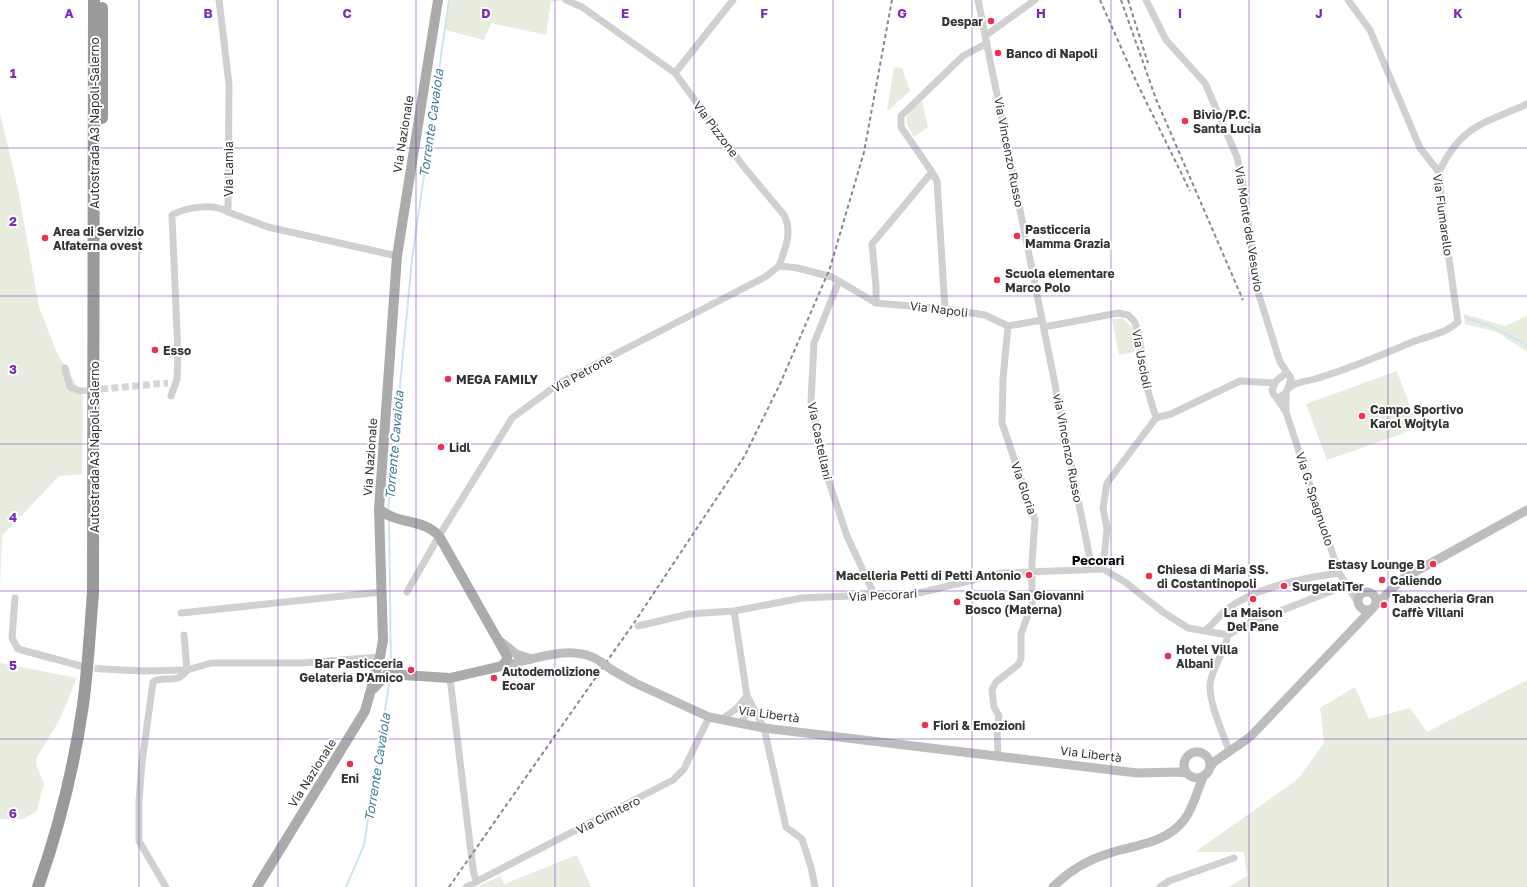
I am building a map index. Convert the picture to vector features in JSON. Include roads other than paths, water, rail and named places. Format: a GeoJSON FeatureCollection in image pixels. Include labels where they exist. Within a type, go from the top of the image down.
{"type":"FeatureCollection","features":[{"type":"Feature","properties":{"kind":"highway","name":"Autostrada A3 Napoli-Salerno"},"geometry":{"type":"LineString","coordinates":[[38,887],[58,826],[78,734],[87,670],[93,593],[94,0]]}},
{"type":"Feature","properties":{"kind":"highway","name":"Autostrada A3 Napoli-Salerno"},"geometry":{"type":"LineString","coordinates":[[46,887],[66,824],[83,750],[93,688],[100,606],[102,0]]}},
{"type":"Feature","properties":{"kind":"main road","name":"Via Nazionale"},"geometry":{"type":"LineString","coordinates":[[256,887],[365,711],[380,657],[383,640],[379,510],[397,256],[438,0]]}},
{"type":"Feature","properties":{"kind":"main road"},"geometry":{"type":"LineString","coordinates":[[379,510],[386,515],[420,524],[437,533],[507,656],[507,660],[502,666]]}},
{"type":"Feature","properties":{"kind":"main road"},"geometry":{"type":"LineString","coordinates":[[1188,774],[1197,778],[1206,772],[1214,762],[1250,737],[1393,587],[1422,567],[1527,510]]}},
{"type":"Feature","properties":{"kind":"main road"},"geometry":{"type":"LineString","coordinates":[[379,533],[387,526],[404,521]]}},
{"type":"Feature","properties":{"kind":"main road"},"geometry":{"type":"LineString","coordinates":[[1357,625],[1360,596],[1368,592],[1393,587]]}},
{"type":"Feature","properties":{"kind":"main road"},"geometry":{"type":"LineString","coordinates":[[1368,592],[1375,596],[1374,606]]}},
{"type":"Feature","properties":{"kind":"main road"},"geometry":{"type":"LineString","coordinates":[[1360,605],[1365,609],[1374,606]]}},
{"type":"Feature","properties":{"kind":"main road"},"geometry":{"type":"LineString","coordinates":[[497,638],[516,654],[533,660]]}},
{"type":"Feature","properties":{"kind":"main road","name":"Via Libertà"},"geometry":{"type":"LineString","coordinates":[[387,674],[398,676],[450,678],[566,652],[580,652],[592,656],[612,670],[635,683],[709,717],[721,720],[764,728],[1137,773],[1165,772],[1188,774]]}},
{"type":"Feature","properties":{"kind":"main road"},"geometry":{"type":"LineString","coordinates":[[371,692],[387,674],[380,657]]}},
{"type":"Feature","properties":{"kind":"main road"},"geometry":{"type":"LineString","coordinates":[[1165,772],[1192,753],[1203,754],[1229,751]]}},
{"type":"Feature","properties":{"kind":"main road"},"geometry":{"type":"LineString","coordinates":[[1053,887],[1074,868],[1084,863],[1164,836],[1176,829],[1184,820],[1191,808],[1206,772],[1208,760],[1203,754]]}},
{"type":"Feature","properties":{"kind":"main road"},"geometry":{"type":"LineString","coordinates":[[1186,758],[1184,766],[1193,787],[1191,808]]}},
{"type":"Feature","properties":{"kind":"street","name":"Via Lamia"},"geometry":{"type":"LineString","coordinates":[[219,0],[229,84],[228,212],[268,227],[397,256]]}},
{"type":"Feature","properties":{"kind":"street","name":"Via Pizzone"},"geometry":{"type":"LineString","coordinates":[[566,0],[582,7],[675,73],[744,167],[784,215],[789,225],[788,237],[779,266]]}},
{"type":"Feature","properties":{"kind":"street"},"geometry":{"type":"LineString","coordinates":[[675,73],[733,0]]}},
{"type":"Feature","properties":{"kind":"street","name":"Via Vincenzo Russo"},"geometry":{"type":"LineString","coordinates":[[978,0],[1044,327]]}},
{"type":"Feature","properties":{"kind":"street"},"geometry":{"type":"LineString","coordinates":[[945,309],[937,181],[901,127],[901,116],[963,56],[1035,0]]}},
{"type":"Feature","properties":{"kind":"street","name":"Via Monte del Vesuvio"},"geometry":{"type":"LineString","coordinates":[[1146,0],[1158,28],[1166,40],[1205,82],[1237,157],[1242,178],[1258,292],[1280,362],[1289,375]]}},
{"type":"Feature","properties":{"kind":"street","name":"Via Fiumarello"},"geometry":{"type":"LineString","coordinates":[[1299,381],[1317,379],[1392,352],[1404,345],[1451,328],[1458,322],[1443,217],[1439,172],[1420,148],[1370,30],[1348,0]]}},
{"type":"Feature","properties":{"kind":"street"},"geometry":{"type":"LineString","coordinates":[[1439,172],[1446,158],[1458,141],[1471,129],[1488,120],[1527,104]]}},
{"type":"Feature","properties":{"kind":"street"},"geometry":{"type":"LineString","coordinates":[[876,302],[872,244],[932,172]]}},
{"type":"Feature","properties":{"kind":"street"},"geometry":{"type":"LineString","coordinates":[[171,396],[177,379],[178,355],[172,215],[183,209],[194,208],[222,208],[228,212]]}},
{"type":"Feature","properties":{"kind":"street"},"geometry":{"type":"LineString","coordinates":[[779,266],[805,270],[832,277],[839,281]]}},
{"type":"Feature","properties":{"kind":"street","name":"Via Petrone"},"geometry":{"type":"LineString","coordinates":[[407,592],[437,533],[512,418],[561,382],[765,277],[779,266]]}},
{"type":"Feature","properties":{"kind":"street","name":"Via Napoli"},"geometry":{"type":"LineString","coordinates":[[839,281],[876,302],[945,309],[985,315],[1008,326]]}},
{"type":"Feature","properties":{"kind":"street","name":"Via Castellani"},"geometry":{"type":"LineString","coordinates":[[839,281],[814,343],[811,401],[824,467],[847,536],[875,596]]}},
{"type":"Feature","properties":{"kind":"street","name":"Via Uscioli"},"geometry":{"type":"LineString","coordinates":[[1044,327],[1118,313],[1128,315],[1134,321],[1139,333],[1145,381],[1156,418]]}},
{"type":"Feature","properties":{"kind":"street"},"geometry":{"type":"LineString","coordinates":[[1008,326],[1042,320]]}},
{"type":"Feature","properties":{"kind":"street","name":"Via Gloria"},"geometry":{"type":"LineString","coordinates":[[998,756],[997,728],[999,716],[994,707],[992,690],[996,682],[1018,664],[1021,658],[1020,634],[1032,604],[1035,520],[1002,424],[1003,379],[1008,326]]}},
{"type":"Feature","properties":{"kind":"street","name":"via Vincenzo Russo"},"geometry":{"type":"LineString","coordinates":[[1044,327],[1092,569]]}},
{"type":"Feature","properties":{"kind":"street","name":"Via Monte del Vesuvio"},"geometry":{"type":"LineString","coordinates":[[1276,397],[1272,390],[1277,380],[1280,362]]}},
{"type":"Feature","properties":{"kind":"street"},"geometry":{"type":"LineString","coordinates":[[64,368],[70,387],[80,391]]}},
{"type":"Feature","properties":{"kind":"street"},"geometry":{"type":"LineString","coordinates":[[1276,397],[1281,397],[1299,381],[1289,375],[1277,380],[1240,381],[1171,414],[1156,418],[1107,483],[1103,508],[1107,528],[1103,569],[1125,582],[1163,612],[1188,628],[1228,635],[1247,624],[1347,585],[1368,592]]}},
{"type":"Feature","properties":{"kind":"street","name":"Via G. Spagnuolo"},"geometry":{"type":"LineString","coordinates":[[1286,412],[1288,390],[1291,383],[1289,375]]}},
{"type":"Feature","properties":{"kind":"street"},"geometry":{"type":"LineString","coordinates":[[168,383],[177,379]]}},
{"type":"Feature","properties":{"kind":"street","name":"Via G. Spagnuolo"},"geometry":{"type":"LineString","coordinates":[[1276,397],[1286,412],[1339,573],[1360,605]]}},
{"type":"Feature","properties":{"kind":"street","name":"Via Pecorari"},"geometry":{"type":"LineString","coordinates":[[638,626],[689,614],[734,611],[802,598],[919,593],[1002,572],[1103,569]]}},
{"type":"Feature","properties":{"kind":"street"},"geometry":{"type":"LineString","coordinates":[[1205,631],[1226,610],[1245,598],[1290,582],[1339,573]]}},
{"type":"Feature","properties":{"kind":"street"},"geometry":{"type":"LineString","coordinates":[[181,613],[381,592]]}},
{"type":"Feature","properties":{"kind":"street"},"geometry":{"type":"LineString","coordinates":[[15,598],[12,638],[18,649],[81,666]]}},
{"type":"Feature","properties":{"kind":"street"},"geometry":{"type":"LineString","coordinates":[[734,611],[746,700],[741,724]]}},
{"type":"Feature","properties":{"kind":"street"},"geometry":{"type":"LineString","coordinates":[[166,887],[139,841],[139,801],[142,762],[153,682],[156,680],[174,679],[184,674],[187,670],[184,635]]}},
{"type":"Feature","properties":{"kind":"street"},"geometry":{"type":"LineString","coordinates":[[1228,635],[1226,645],[1210,685],[1212,700],[1229,751]]}},
{"type":"Feature","properties":{"kind":"street"},"geometry":{"type":"LineString","coordinates":[[102,669],[143,671],[187,670],[211,663],[302,663],[380,657]]}},
{"type":"Feature","properties":{"kind":"street"},"geometry":{"type":"LineString","coordinates":[[450,678],[473,869],[476,882]]}},
{"type":"Feature","properties":{"kind":"street"},"geometry":{"type":"LineString","coordinates":[[721,720],[746,700]]}},
{"type":"Feature","properties":{"kind":"street"},"geometry":{"type":"LineString","coordinates":[[746,700],[764,728],[786,827],[802,839],[812,867],[815,887]]}},
{"type":"Feature","properties":{"kind":"street","name":"Via Cimitero"},"geometry":{"type":"LineString","coordinates":[[466,887],[673,780],[684,769],[709,717]]}},
{"type":"Feature","properties":{"kind":"street"},"geometry":{"type":"LineString","coordinates":[[1160,887],[1169,881],[1234,858]]}},
{"type":"Feature","properties":{"kind":"waterway","name":"Torrente Cavaiola"},"geometry":{"type":"LineString","coordinates":[[388,512],[412,259],[449,0]]}},
{"type":"Feature","properties":{"kind":"waterway"},"geometry":{"type":"LineString","coordinates":[[1466,318],[1490,326],[1527,345]]}},
{"type":"Feature","properties":{"kind":"waterway","name":"Torrente Cavaiola"},"geometry":{"type":"LineString","coordinates":[[389,518],[391,672]]}},
{"type":"Feature","properties":{"kind":"waterway","name":"Torrente Cavaiola"},"geometry":{"type":"LineString","coordinates":[[346,887],[364,845],[390,678]]}},
{"type":"Feature","properties":{"kind":"tunnel"},"geometry":{"type":"LineString","coordinates":[[80,391],[168,383]]}},
{"type":"Feature","properties":{"kind":"tunnel"},"geometry":{"type":"LineString","coordinates":[[84,667],[102,669]]}},
{"type":"Feature","properties":{"kind":"railway"},"geometry":{"type":"LineString","coordinates":[[449,887],[636,620],[744,457],[780,384],[830,268],[864,152],[892,0]]}},
{"type":"Feature","properties":{"kind":"railway"},"geometry":{"type":"LineString","coordinates":[[1100,0],[1136,81],[1190,191]]}},
{"type":"Feature","properties":{"kind":"railway"},"geometry":{"type":"LineString","coordinates":[[1121,0],[1156,99],[1243,300]]}},
{"type":"Feature","properties":{"kind":"railway"},"geometry":{"type":"LineString","coordinates":[[1128,0],[1148,63]]}},
{"type":"Feature","properties":{"kind":"place","name":"Despar"},"geometry":{"type":"Point","coordinates":[991,21]}},
{"type":"Feature","properties":{"kind":"place","name":"Banco di Napoli"},"geometry":{"type":"Point","coordinates":[998,53]}},
{"type":"Feature","properties":{"kind":"place","name":"Bivio/P.C. Santa Lucia"},"geometry":{"type":"Point","coordinates":[1185,121]}},
{"type":"Feature","properties":{"kind":"place","name":"Pasticceria Mamma Grazia"},"geometry":{"type":"Point","coordinates":[1017,236]}},
{"type":"Feature","properties":{"kind":"place","name":"Area di Servizio Alfaterna ovest"},"geometry":{"type":"Point","coordinates":[45,238]}},
{"type":"Feature","properties":{"kind":"place","name":"Scuola elementare Marco Polo"},"geometry":{"type":"Point","coordinates":[997,280]}},
{"type":"Feature","properties":{"kind":"place","name":"Esso"},"geometry":{"type":"Point","coordinates":[155,350]}},
{"type":"Feature","properties":{"kind":"place","name":"MEGA FAMILY"},"geometry":{"type":"Point","coordinates":[448,379]}},
{"type":"Feature","properties":{"kind":"place","name":"Campo Sportivo Karol Wojtyla"},"geometry":{"type":"Point","coordinates":[1362,416]}},
{"type":"Feature","properties":{"kind":"place","name":"Lidl"},"geometry":{"type":"Point","coordinates":[441,447]}},
{"type":"Feature","properties":{"kind":"place","name":"Estasy Lounge B"},"geometry":{"type":"Point","coordinates":[1433,564]}},
{"type":"Feature","properties":{"kind":"place","name":"Macelleria Petti di Petti Antonio"},"geometry":{"type":"Point","coordinates":[1029,575]}},
{"type":"Feature","properties":{"kind":"place","name":"Chiesa di Maria SS. di Costantinopoli"},"geometry":{"type":"Point","coordinates":[1149,576]}},
{"type":"Feature","properties":{"kind":"place","name":"Caliendo"},"geometry":{"type":"Point","coordinates":[1382,580]}},
{"type":"Feature","properties":{"kind":"place","name":"SurgelatiTer"},"geometry":{"type":"Point","coordinates":[1284,586]}},
{"type":"Feature","properties":{"kind":"place","name":"La Maison Del Pane"},"geometry":{"type":"Point","coordinates":[1253,599]}},
{"type":"Feature","properties":{"kind":"place","name":"Scuola San Giovanni Bosco (Materna)"},"geometry":{"type":"Point","coordinates":[957,602]}},
{"type":"Feature","properties":{"kind":"place","name":"Tabaccheria Gran Caffè Villani"},"geometry":{"type":"Point","coordinates":[1384,605]}},
{"type":"Feature","properties":{"kind":"place","name":"Hotel Villa Albani"},"geometry":{"type":"Point","coordinates":[1168,656]}},
{"type":"Feature","properties":{"kind":"place","name":"Bar Pasticceria Gelateria D'Amico"},"geometry":{"type":"Point","coordinates":[411,670]}},
{"type":"Feature","properties":{"kind":"place","name":"Autodemolizione Ecoar"},"geometry":{"type":"Point","coordinates":[494,678]}},
{"type":"Feature","properties":{"kind":"place","name":"Fiori & Emozioni"},"geometry":{"type":"Point","coordinates":[925,725]}},
{"type":"Feature","properties":{"kind":"place","name":"Eni"},"geometry":{"type":"Point","coordinates":[350,764]}},
{"type":"Feature","properties":{"kind":"district","name":"Pecorari"},"geometry":{"type":"Point","coordinates":[1098,560]}}]}
